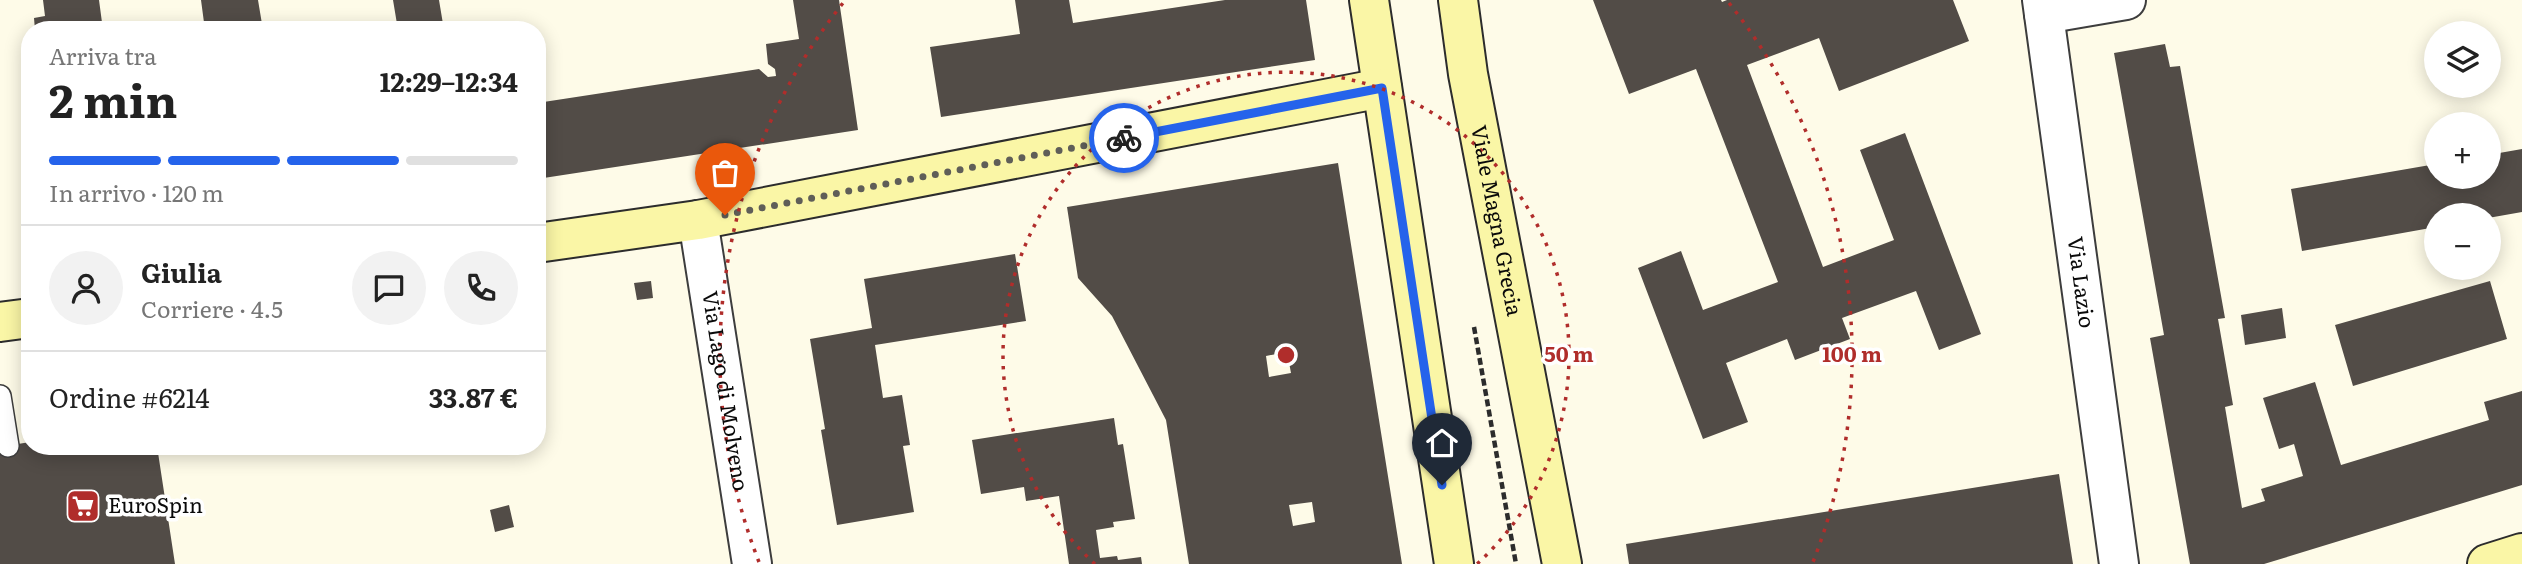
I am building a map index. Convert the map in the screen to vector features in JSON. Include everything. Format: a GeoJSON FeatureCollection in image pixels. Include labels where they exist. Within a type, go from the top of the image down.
{"type":"FeatureCollection","features":[{"type":"Feature","properties":{"kind":"main road"},"geometry":{"type":"LineString","coordinates":[[1369,0],[1454,564]]}},
{"type":"Feature","properties":{"kind":"main road","name":"Viale Magna Grecia"},"geometry":{"type":"LineString","coordinates":[[1458,0],[1468,74],[1562,564]]}},
{"type":"Feature","properties":{"kind":"main road"},"geometry":{"type":"LineString","coordinates":[[546,242],[698,220],[1382,88]]}},
{"type":"Feature","properties":{"kind":"main road"},"geometry":{"type":"LineString","coordinates":[[0,322],[21,319]]}},
{"type":"Feature","properties":{"kind":"main road"},"geometry":{"type":"LineString","coordinates":[[2487,564],[2522,554]]}},
{"type":"Feature","properties":{"kind":"street"},"geometry":{"type":"LineString","coordinates":[[2043,7],[2126,0]]}},
{"type":"Feature","properties":{"kind":"street","name":"Via Lazio"},"geometry":{"type":"LineString","coordinates":[[2043,7],[2119,564]]}},
{"type":"Feature","properties":{"kind":"street","name":"Via Lago di Molveno"},"geometry":{"type":"LineString","coordinates":[[698,220],[752,564]]}},
{"type":"Feature","properties":{"kind":"lane"},"geometry":{"type":"LineString","coordinates":[[0,396],[8,446]]}},
{"type":"Feature","properties":{"kind":"building"},"geometry":{"type":"Polygon","coordinates":[[[43,0],[99,0],[102,21],[34,21],[34,18],[45,16],[43,0]]]}},
{"type":"Feature","properties":{"kind":"building"},"geometry":{"type":"Polygon","coordinates":[[[201,0],[258,0],[262,21],[204,21],[201,0]]]}},
{"type":"Feature","properties":{"kind":"building"},"geometry":{"type":"Polygon","coordinates":[[[393,0],[439,0],[442,21],[396,21],[393,0]]]}},
{"type":"Feature","properties":{"kind":"building"},"geometry":{"type":"Polygon","coordinates":[[[793,0],[839,0],[858,130],[546,178],[546,102],[759,69],[768,77],[776,76],[775,69],[768,64],[766,44],[799,39],[793,0]]]}},
{"type":"Feature","properties":{"kind":"building"},"geometry":{"type":"Polygon","coordinates":[[[1015,0],[1069,0],[1073,23],[1225,0],[1306,0],[1315,60],[941,117],[930,47],[1020,34],[1015,0]]]}},
{"type":"Feature","properties":{"kind":"building"},"geometry":{"type":"Polygon","coordinates":[[[1593,0],[1953,0],[1969,41],[1839,91],[1819,38],[1747,65],[1823,267],[1894,240],[1860,150],[1905,133],[1981,334],[1939,350],[1916,291],[1842,318],[1850,339],[1795,360],[1787,339],[1726,363],[1748,422],[1703,439],[1638,268],[1681,251],[1703,310],[1778,282],[1696,69],[1629,94],[1593,0]]]}},
{"type":"Feature","properties":{"kind":"building"},"geometry":{"type":"Polygon","coordinates":[[[2165,44],[2170,67],[2180,66],[2225,318],[2218,319],[2233,405],[2225,407],[2242,508],[2265,501],[2261,489],[2303,476],[2294,444],[2279,449],[2263,398],[2315,382],[2341,465],[2489,420],[2484,402],[2522,391],[2522,485],[2264,564],[2190,564],[2150,338],[2164,335],[2114,53],[2165,44]]]}},
{"type":"Feature","properties":{"kind":"building"},"geometry":{"type":"Polygon","coordinates":[[[2522,149],[2522,212],[2501,216],[2501,203],[2424,203],[2424,229],[2302,251],[2291,189],[2424,166],[2424,189],[2501,189],[2501,153],[2522,149]]]}},
{"type":"Feature","properties":{"kind":"building"},"geometry":{"type":"Polygon","coordinates":[[[1338,163],[1402,564],[1189,564],[1166,420],[1112,316],[1078,278],[1067,207],[1338,163]],[[1287,352],[1266,356],[1269,377],[1291,373],[1287,352]],[[1312,502],[1289,505],[1293,526],[1315,522],[1312,502]]]}},
{"type":"Feature","properties":{"kind":"building"},"geometry":{"type":"Polygon","coordinates":[[[1015,254],[1026,321],[875,345],[883,398],[902,395],[910,445],[903,446],[914,512],[837,525],[821,430],[825,429],[810,339],[872,328],[864,279],[1015,254]]]}},
{"type":"Feature","properties":{"kind":"building"},"geometry":{"type":"Polygon","coordinates":[[[651,281],[653,298],[637,300],[634,283],[651,281]]]}},
{"type":"Feature","properties":{"kind":"building"},"geometry":{"type":"Polygon","coordinates":[[[2490,281],[2507,339],[2353,386],[2335,325],[2490,281]]]}},
{"type":"Feature","properties":{"kind":"building"},"geometry":{"type":"Polygon","coordinates":[[[2282,308],[2286,338],[2245,345],[2241,315],[2282,308]]]}},
{"type":"Feature","properties":{"kind":"building"},"geometry":{"type":"Polygon","coordinates":[[[1114,418],[1118,445],[1123,444],[1135,519],[1113,522],[1114,527],[1096,530],[1100,558],[1117,556],[1118,560],[1141,557],[1142,564],[1069,564],[1059,496],[1026,501],[1024,487],[981,494],[972,440],[1114,418]]]}},
{"type":"Feature","properties":{"kind":"building","name":"EuroSpin"},"geometry":{"type":"Polygon","coordinates":[[[21,444],[21,455],[158,455],[175,564],[0,564],[0,447],[21,444]]]}},
{"type":"Feature","properties":{"kind":"building"},"geometry":{"type":"Polygon","coordinates":[[[2059,474],[2073,564],[1629,564],[1626,544],[2059,474]]]}},
{"type":"Feature","properties":{"kind":"building"},"geometry":{"type":"Polygon","coordinates":[[[509,505],[514,527],[495,532],[490,510],[509,505]]]}},
{"type":"Feature","properties":{"kind":"way so far"},"geometry":{"type":"LineString","coordinates":[[725,215],[1124,138]]}},
{"type":"Feature","properties":{"kind":"place","name":"EuroSpin"},"geometry":{"type":"Point","coordinates":[83,506]}},
{"type":"Feature","properties":{"kind":"route"},"geometry":{"type":"LineString","coordinates":[[1124,138],[1382,88],[1442,485]]}}]}
